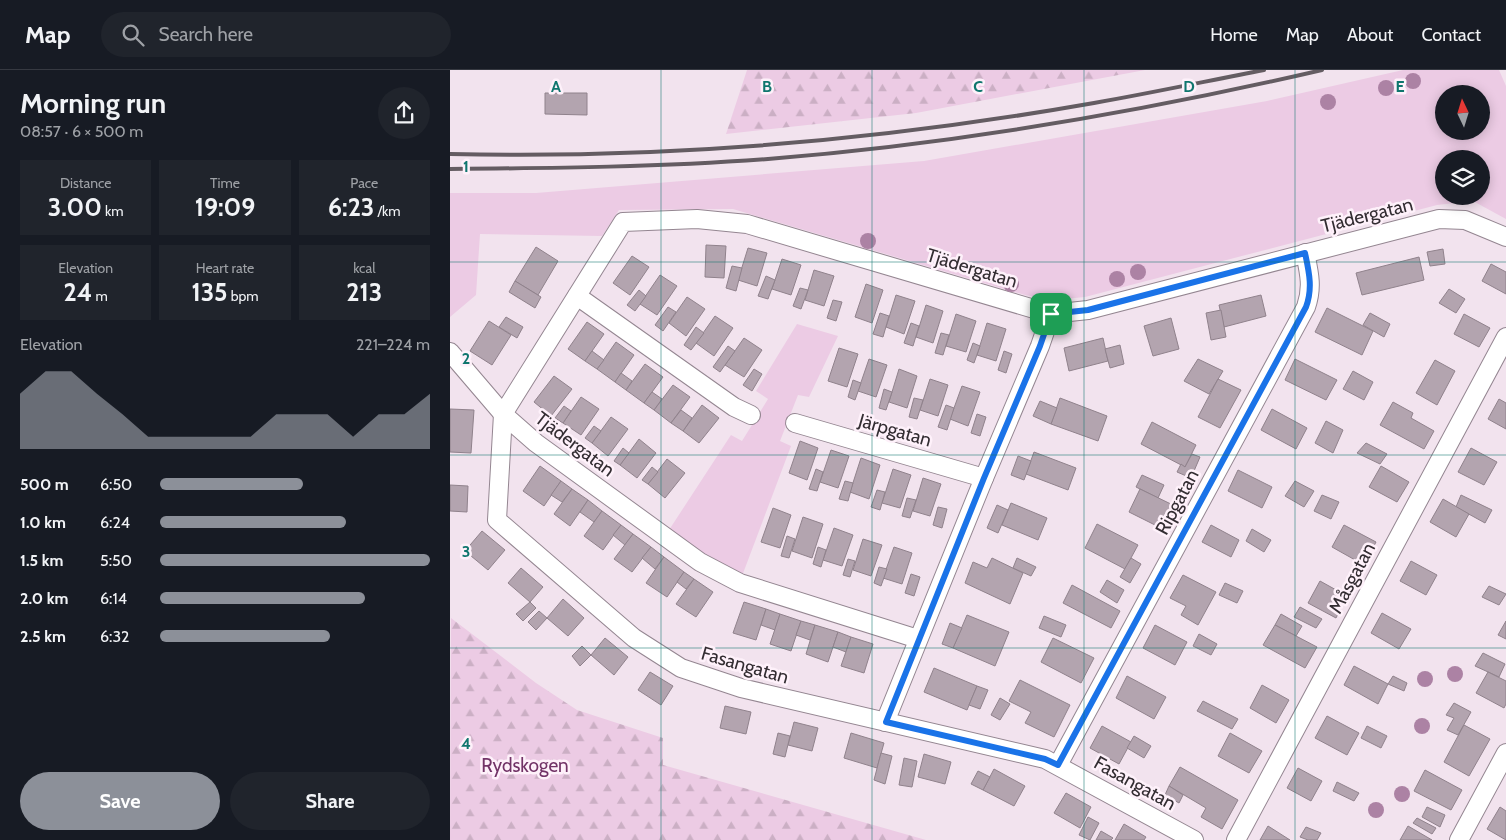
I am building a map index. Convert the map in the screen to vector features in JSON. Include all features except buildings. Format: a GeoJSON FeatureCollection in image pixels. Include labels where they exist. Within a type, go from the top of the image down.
{"type":"FeatureCollection","features":[{"type":"Feature","properties":{"kind":"street","name":"Tjädergatan"},"geometry":{"type":"LineString","coordinates":[[918,639],[740,583],[700,562],[536,443],[503,414],[623,222],[697,219],[747,224],[1051,314],[1088,310],[1439,219],[1465,220],[1506,237]]}},
{"type":"Feature","properties":{"kind":"street","name":"Ripgatan"},"geometry":{"type":"LineString","coordinates":[[1058,765],[1306,307],[1311,294],[1311,282],[1305,253]]}},
{"type":"Feature","properties":{"kind":"street"},"geometry":{"type":"LineString","coordinates":[[577,296],[734,407],[751,415]]}},
{"type":"Feature","properties":{"kind":"street"},"geometry":{"type":"LineString","coordinates":[[886,722],[918,639],[1040,346],[1051,314]]}},
{"type":"Feature","properties":{"kind":"street","name":"Måsgatan"},"geometry":{"type":"LineString","coordinates":[[1236,840],[1506,337]]}},
{"type":"Feature","properties":{"kind":"street"},"geometry":{"type":"LineString","coordinates":[[450,352],[503,414]]}},
{"type":"Feature","properties":{"kind":"street","name":"Fasangatan"},"geometry":{"type":"LineString","coordinates":[[503,414],[497,520],[634,638],[667,660],[697,675],[741,688],[1045,759],[1194,840]]}},
{"type":"Feature","properties":{"kind":"street","name":"Järpgatan"},"geometry":{"type":"LineString","coordinates":[[795,423],[984,478]]}},
{"type":"Feature","properties":{"kind":"street"},"geometry":{"type":"LineString","coordinates":[[1459,840],[1506,753]]}},
{"type":"Feature","properties":{"kind":"green space"},"geometry":{"type":"Polygon","coordinates":[[[747,70],[1145,70],[916,113],[726,134],[747,70]]]}},
{"type":"Feature","properties":{"kind":"green space"},"geometry":{"type":"Polygon","coordinates":[[[1403,70],[1499,70],[1506,86],[1506,219],[1480,205],[1490,205],[1490,150],[1435,150],[1435,205],[1437,205],[1085,297],[1053,300],[1025,295],[733,209],[619,210],[602,236],[480,234],[476,295],[450,317],[450,193],[536,193],[924,161],[1267,101],[1403,70]]]}},
{"type":"Feature","properties":{"kind":"green space"},"geometry":{"type":"Polygon","coordinates":[[[797,324],[838,336],[809,397],[798,395],[780,441],[791,446],[742,576],[721,566],[669,530],[731,435],[742,441],[768,399],[756,391],[797,324]]]}},
{"type":"Feature","properties":{"kind":"green space","name":"Rydskogen"},"geometry":{"type":"Polygon","coordinates":[[[451,618],[536,683],[577,710],[663,738],[663,765],[926,840],[450,840],[451,618]]]}},
{"type":"Feature","properties":{"kind":"railway"},"geometry":{"type":"LineString","coordinates":[[450,154],[530,155],[692,150],[854,137],[1015,116],[1264,70]]}},
{"type":"Feature","properties":{"kind":"railway"},"geometry":{"type":"LineString","coordinates":[[450,169],[688,164],[838,153],[1047,125],[1185,100],[1322,70]]}},
{"type":"Feature","properties":{"kind":"route"},"geometry":{"type":"LineString","coordinates":[[1305,253],[1311,282],[1311,294],[1306,307],[1058,765],[1045,759],[886,722],[918,639],[1040,346],[1051,314],[1070,314],[1088,310],[1305,253]]}}]}
